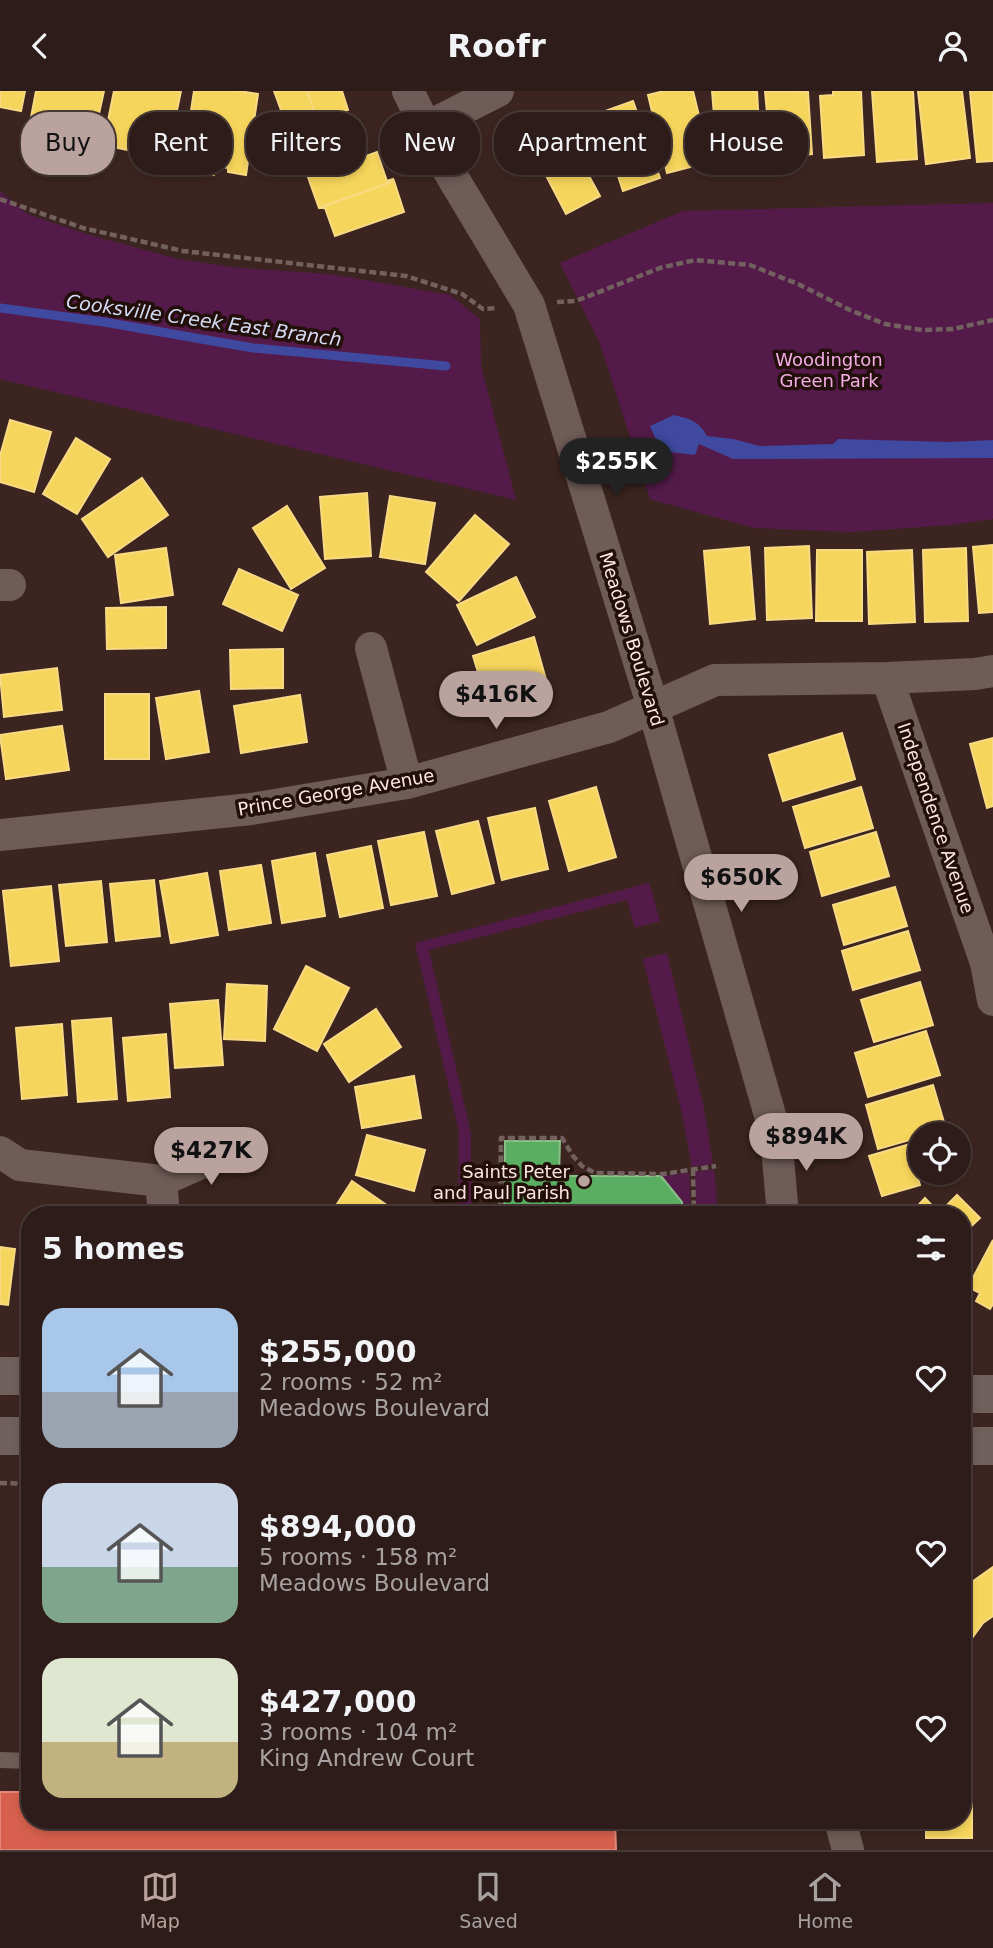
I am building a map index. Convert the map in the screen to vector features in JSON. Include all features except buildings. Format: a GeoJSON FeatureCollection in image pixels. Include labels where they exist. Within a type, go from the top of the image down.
{"type":"FeatureCollection","features":[{"type":"Feature","properties":{"kind":"street","name":"Meadows Boulevard"},"geometry":{"type":"LineString","coordinates":[[408,91],[419,112]]}},
{"type":"Feature","properties":{"kind":"street"},"geometry":{"type":"LineString","coordinates":[[457,112],[498,91]]}},
{"type":"Feature","properties":{"kind":"street","name":"Meadows Boulevard"},"geometry":{"type":"LineString","coordinates":[[451,175],[530,305],[653,708],[776,1136],[782,1206]]}},
{"type":"Feature","properties":{"kind":"street"},"geometry":{"type":"LineString","coordinates":[[371,648],[407,783]]}},
{"type":"Feature","properties":{"kind":"street","name":"Prince George Avenue"},"geometry":{"type":"LineString","coordinates":[[0,835],[251,809],[407,783],[598,731],[715,680],[887,678],[993,671]]}},
{"type":"Feature","properties":{"kind":"street","name":"Independence Avenue"},"geometry":{"type":"LineString","coordinates":[[887,678],[986,963],[993,1000]]}},
{"type":"Feature","properties":{"kind":"street"},"geometry":{"type":"LineString","coordinates":[[0,1152],[20,1165],[161,1181],[241,1146]]}},
{"type":"Feature","properties":{"kind":"street"},"geometry":{"type":"LineString","coordinates":[[161,1181],[163,1206]]}},
{"type":"Feature","properties":{"kind":"street"},"geometry":{"type":"LineString","coordinates":[[0,1376],[21,1375]]}},
{"type":"Feature","properties":{"kind":"street"},"geometry":{"type":"LineString","coordinates":[[971,1394],[993,1394]]}},
{"type":"Feature","properties":{"kind":"street"},"geometry":{"type":"LineString","coordinates":[[0,1436],[21,1436]]}},
{"type":"Feature","properties":{"kind":"street"},"geometry":{"type":"LineString","coordinates":[[971,1446],[993,1446]]}},
{"type":"Feature","properties":{"kind":"street"},"geometry":{"type":"LineString","coordinates":[[842,1829],[848,1850]]}},
{"type":"Feature","properties":{"kind":"lane"},"geometry":{"type":"LineString","coordinates":[[0,1760],[21,1761]]}},
{"type":"Feature","properties":{"kind":"path"},"geometry":{"type":"LineString","coordinates":[[500,1206],[501,1138],[562,1138],[582,1166],[595,1173],[663,1174],[716,1165]]}},
{"type":"Feature","properties":{"kind":"path"},"geometry":{"type":"LineString","coordinates":[[693,1169],[694,1206]]}},
{"type":"Feature","properties":{"kind":"path"},"geometry":{"type":"LineString","coordinates":[[0,1483],[21,1484]]}},
{"type":"Feature","properties":{"kind":"green space"},"geometry":{"type":"Polygon","coordinates":[[[0,191],[27,214],[93,236],[178,259],[239,268],[330,274],[450,295],[480,319],[481,366],[516,500],[0,379],[0,191]]]}},
{"type":"Feature","properties":{"kind":"green space","name":"Woodington Green Park"},"geometry":{"type":"Polygon","coordinates":[[[993,203],[993,519],[951,525],[851,532],[754,528],[650,499],[599,341],[560,263],[683,211],[993,203]]]}},
{"type":"Feature","properties":{"kind":"green space"},"geometry":{"type":"Polygon","coordinates":[[[649,883],[660,921],[635,928],[627,900],[429,950],[471,1134],[471,1206],[458,1206],[459,1131],[415,943],[649,883]]]}},
{"type":"Feature","properties":{"kind":"green space"},"geometry":{"type":"Polygon","coordinates":[[[667,953],[703,1104],[713,1164],[692,1167],[681,1109],[643,959],[667,953]]]}},
{"type":"Feature","properties":{"kind":"green space"},"geometry":{"type":"Polygon","coordinates":[[[714,1169],[717,1206],[696,1206],[695,1172],[714,1169]]]}},
{"type":"Feature","properties":{"kind":"green space"},"geometry":{"type":"Polygon","coordinates":[[[689,1173],[691,1206],[682,1206],[682,1202],[661,1176],[689,1173]]]}},
{"type":"Feature","properties":{"kind":"shaded area"},"geometry":{"type":"Polygon","coordinates":[[[674,415],[694,421],[707,436],[760,446],[833,444],[838,439],[950,442],[993,440],[993,458],[733,459],[699,444],[695,455],[661,451],[650,426],[674,415]]]}},
{"type":"Feature","properties":{"kind":"waterway","name":"Cooksville Creek East Branch"},"geometry":{"type":"LineString","coordinates":[[0,308],[104,322],[253,348],[446,366]]}},
{"type":"Feature","properties":{"kind":"place","name":"Saints Peter and Paul Parish"},"geometry":{"type":"Point","coordinates":[584,1181]}}]}
